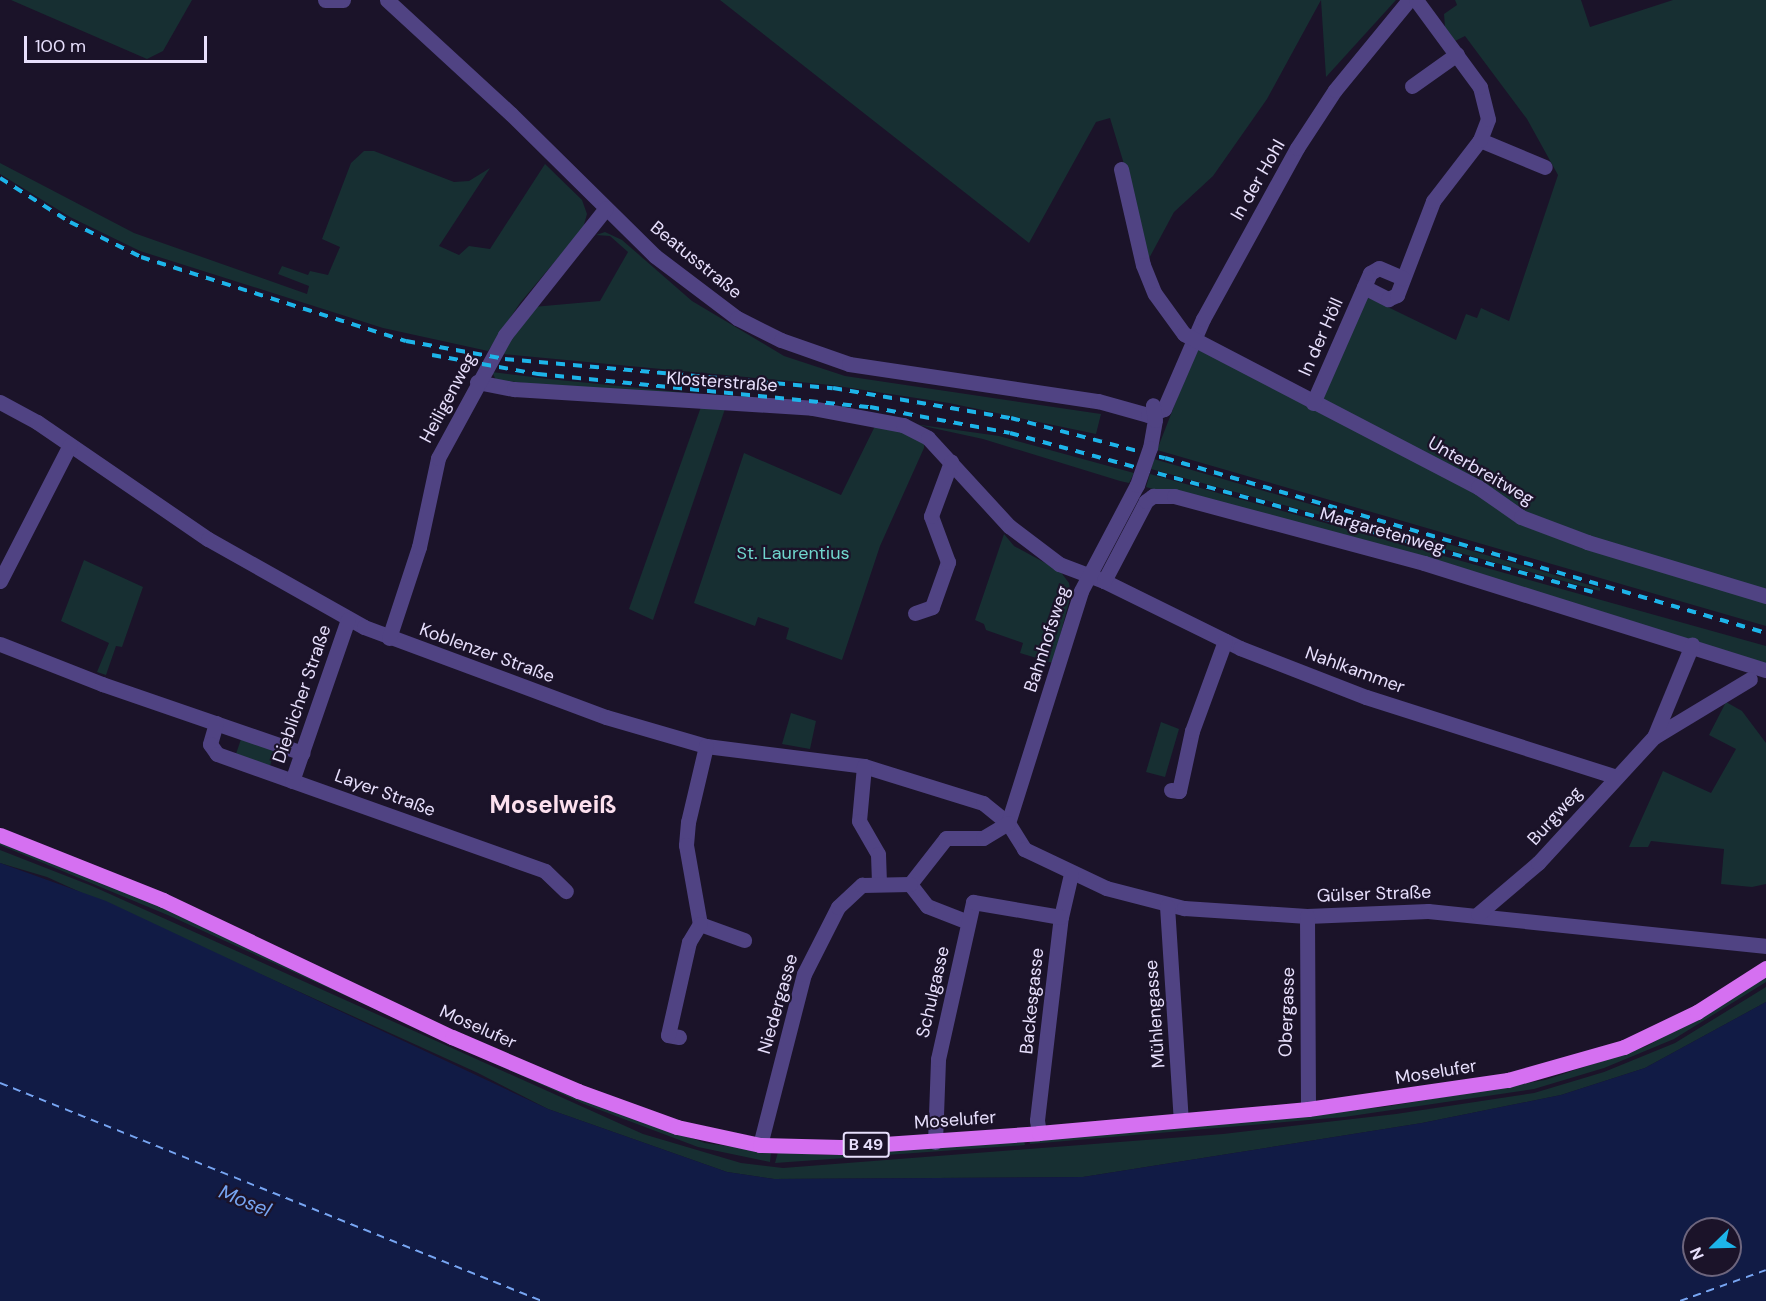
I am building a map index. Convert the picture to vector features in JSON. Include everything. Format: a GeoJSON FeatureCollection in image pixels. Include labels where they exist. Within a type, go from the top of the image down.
{"type":"FeatureCollection","features":[{"type":"Feature","properties":{"kind":"main road","name":"Moselufer"},"geometry":{"type":"LineString","coordinates":[[0,835],[163,900],[452,1037],[568,1086],[677,1127],[760,1145],[800,1148],[935,1142],[1308,1109],[1463,1088],[1584,1061],[1663,1030],[1766,968]]}},
{"type":"Feature","properties":{"kind":"street"},"geometry":{"type":"LineString","coordinates":[[325,0],[343,0]]}},
{"type":"Feature","properties":{"kind":"street","name":"Beatusstraße"},"geometry":{"type":"LineString","coordinates":[[387,0],[655,256],[706,297],[737,318],[800,348],[873,369],[1098,401],[1118,398],[1154,410]]}},
{"type":"Feature","properties":{"kind":"street","name":"In der Hohl"},"geometry":{"type":"LineString","coordinates":[[1154,410],[1169,396],[1193,339],[1297,148],[1335,90],[1409,0]]}},
{"type":"Feature","properties":{"kind":"street","name":"In der Höll"},"geometry":{"type":"LineString","coordinates":[[1364,287],[1391,299],[1397,295],[1436,195],[1480,140],[1488,119],[1487,104],[1457,54],[1416,0]]}},
{"type":"Feature","properties":{"kind":"street"},"geometry":{"type":"LineString","coordinates":[[1412,86],[1457,54]]}},
{"type":"Feature","properties":{"kind":"street"},"geometry":{"type":"LineString","coordinates":[[1480,140],[1545,167]]}},
{"type":"Feature","properties":{"kind":"street","name":"Unterbreitweg"},"geometry":{"type":"LineString","coordinates":[[1121,169],[1150,285],[1182,332],[1313,403],[1478,487],[1521,518],[1587,542],[1766,596]]}},
{"type":"Feature","properties":{"kind":"street","name":"Heiligenweg"},"geometry":{"type":"LineString","coordinates":[[389,638],[419,547],[438,458],[477,382],[526,304],[606,208]]}},
{"type":"Feature","properties":{"kind":"street","name":"In der Höll"},"geometry":{"type":"LineString","coordinates":[[1313,403],[1370,273],[1379,268],[1403,278]]}},
{"type":"Feature","properties":{"kind":"street","name":"Klosterstraße"},"geometry":{"type":"LineString","coordinates":[[477,382],[504,388],[812,408],[903,425],[928,438],[1010,526],[1044,555],[1089,576]]}},
{"type":"Feature","properties":{"kind":"street","name":"Koblenzer Straße"},"geometry":{"type":"LineString","coordinates":[[0,402],[70,445],[207,539],[348,620],[389,638],[606,717],[706,746],[864,766],[983,803],[1008,823]]}},
{"type":"Feature","properties":{"kind":"street","name":"Bahnhofsweg"},"geometry":{"type":"LineString","coordinates":[[1008,823],[1081,591],[1137,485],[1150,448],[1154,410]]}},
{"type":"Feature","properties":{"kind":"street"},"geometry":{"type":"LineString","coordinates":[[0,581],[70,445]]}},
{"type":"Feature","properties":{"kind":"street"},"geometry":{"type":"LineString","coordinates":[[915,613],[932,607],[948,562],[932,516],[951,462]]}},
{"type":"Feature","properties":{"kind":"street","name":"Margaretenweg"},"geometry":{"type":"LineString","coordinates":[[1104,581],[1143,506],[1153,496],[1166,495],[1363,546],[1692,645]]}},
{"type":"Feature","properties":{"kind":"street","name":"Nahlkammer"},"geometry":{"type":"LineString","coordinates":[[1089,576],[1104,581],[1225,640],[1366,697],[1616,777]]}},
{"type":"Feature","properties":{"kind":"street","name":"Dieblicher Straße"},"geometry":{"type":"LineString","coordinates":[[292,781],[348,620]]}},
{"type":"Feature","properties":{"kind":"street"},"geometry":{"type":"LineString","coordinates":[[1171,790],[1179,791],[1192,731],[1225,640]]}},
{"type":"Feature","properties":{"kind":"street"},"geometry":{"type":"LineString","coordinates":[[0,644],[302,753]]}},
{"type":"Feature","properties":{"kind":"street"},"geometry":{"type":"LineString","coordinates":[[1692,645],[1766,670]]}},
{"type":"Feature","properties":{"kind":"street","name":"Burgweg"},"geometry":{"type":"LineString","coordinates":[[1654,737],[1692,645]]}},
{"type":"Feature","properties":{"kind":"street","name":"Burgweg"},"geometry":{"type":"LineString","coordinates":[[1478,914],[1530,872],[1654,737],[1728,696],[1750,679]]}},
{"type":"Feature","properties":{"kind":"street","name":"Layer Straße"},"geometry":{"type":"LineString","coordinates":[[216,723],[210,744],[213,752],[545,871],[566,891]]}},
{"type":"Feature","properties":{"kind":"street"},"geometry":{"type":"LineString","coordinates":[[679,1037],[668,1035],[689,942],[700,924],[686,845],[688,822],[706,746]]}},
{"type":"Feature","properties":{"kind":"street"},"geometry":{"type":"LineString","coordinates":[[864,766],[859,821],[878,854],[879,884],[910,884]]}},
{"type":"Feature","properties":{"kind":"street"},"geometry":{"type":"LineString","coordinates":[[910,884],[946,838],[983,838],[1008,823]]}},
{"type":"Feature","properties":{"kind":"street","name":"Gülser Straße"},"geometry":{"type":"LineString","coordinates":[[1008,823],[1024,849],[1071,874],[1167,906],[1306,916],[1428,911],[1478,914],[1766,946]]}},
{"type":"Feature","properties":{"kind":"street","name":"Backesgasse"},"geometry":{"type":"LineString","coordinates":[[1039,1133],[1037,1120],[1061,916],[1071,874]]}},
{"type":"Feature","properties":{"kind":"street","name":"Niedergasse"},"geometry":{"type":"LineString","coordinates":[[760,1145],[813,953],[846,896],[862,885],[879,884]]}},
{"type":"Feature","properties":{"kind":"street"},"geometry":{"type":"LineString","coordinates":[[910,884],[927,906],[968,922],[973,902],[1010,911],[1061,916]]}},
{"type":"Feature","properties":{"kind":"street","name":"Mühlengasse"},"geometry":{"type":"LineString","coordinates":[[1167,906],[1181,1119]]}},
{"type":"Feature","properties":{"kind":"street","name":"Obergasse"},"geometry":{"type":"LineString","coordinates":[[1306,916],[1308,1109]]}},
{"type":"Feature","properties":{"kind":"street","name":"Schulgasse"},"geometry":{"type":"LineString","coordinates":[[935,1142],[938,1059],[968,922]]}},
{"type":"Feature","properties":{"kind":"street"},"geometry":{"type":"LineString","coordinates":[[700,924],[744,940]]}},
{"type":"Feature","properties":{"kind":"green space"},"geometry":{"type":"Polygon","coordinates":[[[11,0],[192,0],[163,51],[147,59],[11,0]]]}},
{"type":"Feature","properties":{"kind":"green space"},"geometry":{"type":"Polygon","coordinates":[[[720,0],[1321,0],[1267,99],[1213,176],[1174,212],[1146,264],[1124,164],[1110,118],[1096,122],[1029,243],[720,0]]]}},
{"type":"Feature","properties":{"kind":"green space"},"geometry":{"type":"Polygon","coordinates":[[[1321,0],[1396,0],[1326,77],[1321,0]]]}},
{"type":"Feature","properties":{"kind":"green space"},"geometry":{"type":"Polygon","coordinates":[[[1455,0],[1581,0],[1590,27],[1673,0],[1766,0],[1766,626],[1157,450],[1198,345],[1317,410],[1367,297],[1456,340],[1466,314],[1477,318],[1481,308],[1509,321],[1558,175],[1527,119],[1465,36],[1455,41],[1445,27],[1444,14],[1457,5],[1455,0]]]}},
{"type":"Feature","properties":{"kind":"green space"},"geometry":{"type":"Polygon","coordinates":[[[364,151],[374,151],[454,182],[469,181],[490,168],[439,246],[459,255],[469,246],[490,249],[545,164],[582,200],[587,214],[583,228],[520,303],[488,351],[383,328],[140,251],[70,217],[0,174],[0,163],[134,233],[307,294],[309,286],[278,274],[282,266],[308,275],[310,271],[328,275],[340,247],[322,239],[351,163],[364,151]]]}},
{"type":"Feature","properties":{"kind":"green space"},"geometry":{"type":"Polygon","coordinates":[[[605,232],[622,240],[692,301],[784,356],[845,376],[1101,414],[1096,434],[949,403],[831,385],[502,354],[533,307],[600,301],[628,252],[610,236],[596,235],[605,232]]]}},
{"type":"Feature","properties":{"kind":"green space"},"geometry":{"type":"Polygon","coordinates":[[[492,372],[729,397],[552,386],[496,380],[492,372]]]}},
{"type":"Feature","properties":{"kind":"green space"},"geometry":{"type":"Polygon","coordinates":[[[702,404],[726,406],[653,620],[629,609],[702,404]]]}},
{"type":"Feature","properties":{"kind":"green space","name":"St. Laurentius"},"geometry":{"type":"Polygon","coordinates":[[[877,422],[897,428],[924,443],[924,448],[880,546],[842,660],[786,639],[789,628],[758,617],[755,626],[694,603],[744,453],[841,495],[877,422]]]}},
{"type":"Feature","properties":{"kind":"green space"},"geometry":{"type":"Polygon","coordinates":[[[914,424],[999,436],[1134,473],[1129,483],[1120,481],[983,439],[914,424]]]}},
{"type":"Feature","properties":{"kind":"green space"},"geometry":{"type":"Polygon","coordinates":[[[1154,459],[1600,588],[1600,591],[1151,469],[1154,459]]]}},
{"type":"Feature","properties":{"kind":"green space"},"geometry":{"type":"Polygon","coordinates":[[[1150,474],[1766,646],[1766,666],[1146,487],[1150,474]]]}},
{"type":"Feature","properties":{"kind":"green space"},"geometry":{"type":"Polygon","coordinates":[[[1004,534],[1014,546],[1060,571],[1069,583],[1071,594],[1053,663],[1020,653],[1023,643],[986,630],[984,624],[975,620],[1004,534]]]}},
{"type":"Feature","properties":{"kind":"green space"},"geometry":{"type":"Polygon","coordinates":[[[84,560],[143,587],[122,647],[116,646],[106,675],[97,672],[109,643],[61,621],[84,560]]]}},
{"type":"Feature","properties":{"kind":"green space"},"geometry":{"type":"Polygon","coordinates":[[[1726,702],[1742,711],[1766,743],[1766,884],[1752,887],[1721,884],[1724,849],[1651,841],[1648,847],[1629,847],[1663,771],[1711,793],[1736,749],[1709,735],[1726,702]]]}},
{"type":"Feature","properties":{"kind":"green space"},"geometry":{"type":"Polygon","coordinates":[[[791,713],[816,721],[810,749],[782,744],[791,713]]]}},
{"type":"Feature","properties":{"kind":"green space"},"geometry":{"type":"Polygon","coordinates":[[[1161,722],[1179,729],[1165,777],[1146,772],[1161,722]]]}},
{"type":"Feature","properties":{"kind":"green space"},"geometry":{"type":"Polygon","coordinates":[[[241,739],[275,750],[270,766],[236,754],[241,739]]]}},
{"type":"Feature","properties":{"kind":"green space"},"geometry":{"type":"Polygon","coordinates":[[[0,839],[59,861],[586,1100],[705,1143],[771,1152],[770,1162],[698,1147],[584,1104],[170,916],[0,845],[0,839]]]}},
{"type":"Feature","properties":{"kind":"green space"},"geometry":{"type":"Polygon","coordinates":[[[0,850],[92,886],[643,1134],[741,1163],[783,1168],[1223,1134],[1396,1114],[1534,1093],[1604,1072],[1675,1043],[1766,987],[1766,1002],[1645,1068],[1561,1095],[1422,1123],[1083,1177],[774,1179],[727,1172],[548,1109],[478,1073],[47,877],[0,863],[0,850]]]}},
{"type":"Feature","properties":{"kind":"green space"},"geometry":{"type":"Polygon","coordinates":[[[1766,975],[1766,982],[1674,1039],[1604,1068],[1534,1089],[1344,1117],[1030,1144],[1029,1140],[1383,1107],[1545,1080],[1647,1046],[1766,975]]]}},
{"type":"Feature","properties":{"kind":"green space"},"geometry":{"type":"Polygon","coordinates":[[[1024,1140],[1025,1145],[775,1163],[778,1152],[828,1155],[1024,1140]]]}},
{"type":"Feature","properties":{"kind":"water","name":"Mosel"},"geometry":{"type":"Polygon","coordinates":[[[0,863],[106,901],[548,1109],[727,1172],[774,1179],[1083,1177],[1422,1123],[1561,1095],[1645,1068],[1766,1002],[1766,1301],[0,1301],[0,863]]]}},
{"type":"Feature","properties":{"kind":"ferry route"},"geometry":{"type":"LineString","coordinates":[[0,1083],[542,1301]]}},
{"type":"Feature","properties":{"kind":"ferry route"},"geometry":{"type":"LineString","coordinates":[[1680,1301],[1766,1270]]}},
{"type":"Feature","properties":{"kind":"railway"},"geometry":{"type":"LineString","coordinates":[[0,178],[70,222],[141,257],[406,341],[505,359],[833,388],[1011,418],[1165,458],[1766,633]]}},
{"type":"Feature","properties":{"kind":"railway"},"geometry":{"type":"LineString","coordinates":[[432,355],[538,374],[870,407],[1010,433],[1593,592]]}},
{"type":"Feature","properties":{"kind":"district","name":"Moselweiß"},"geometry":{"type":"Point","coordinates":[553,805]}}]}
